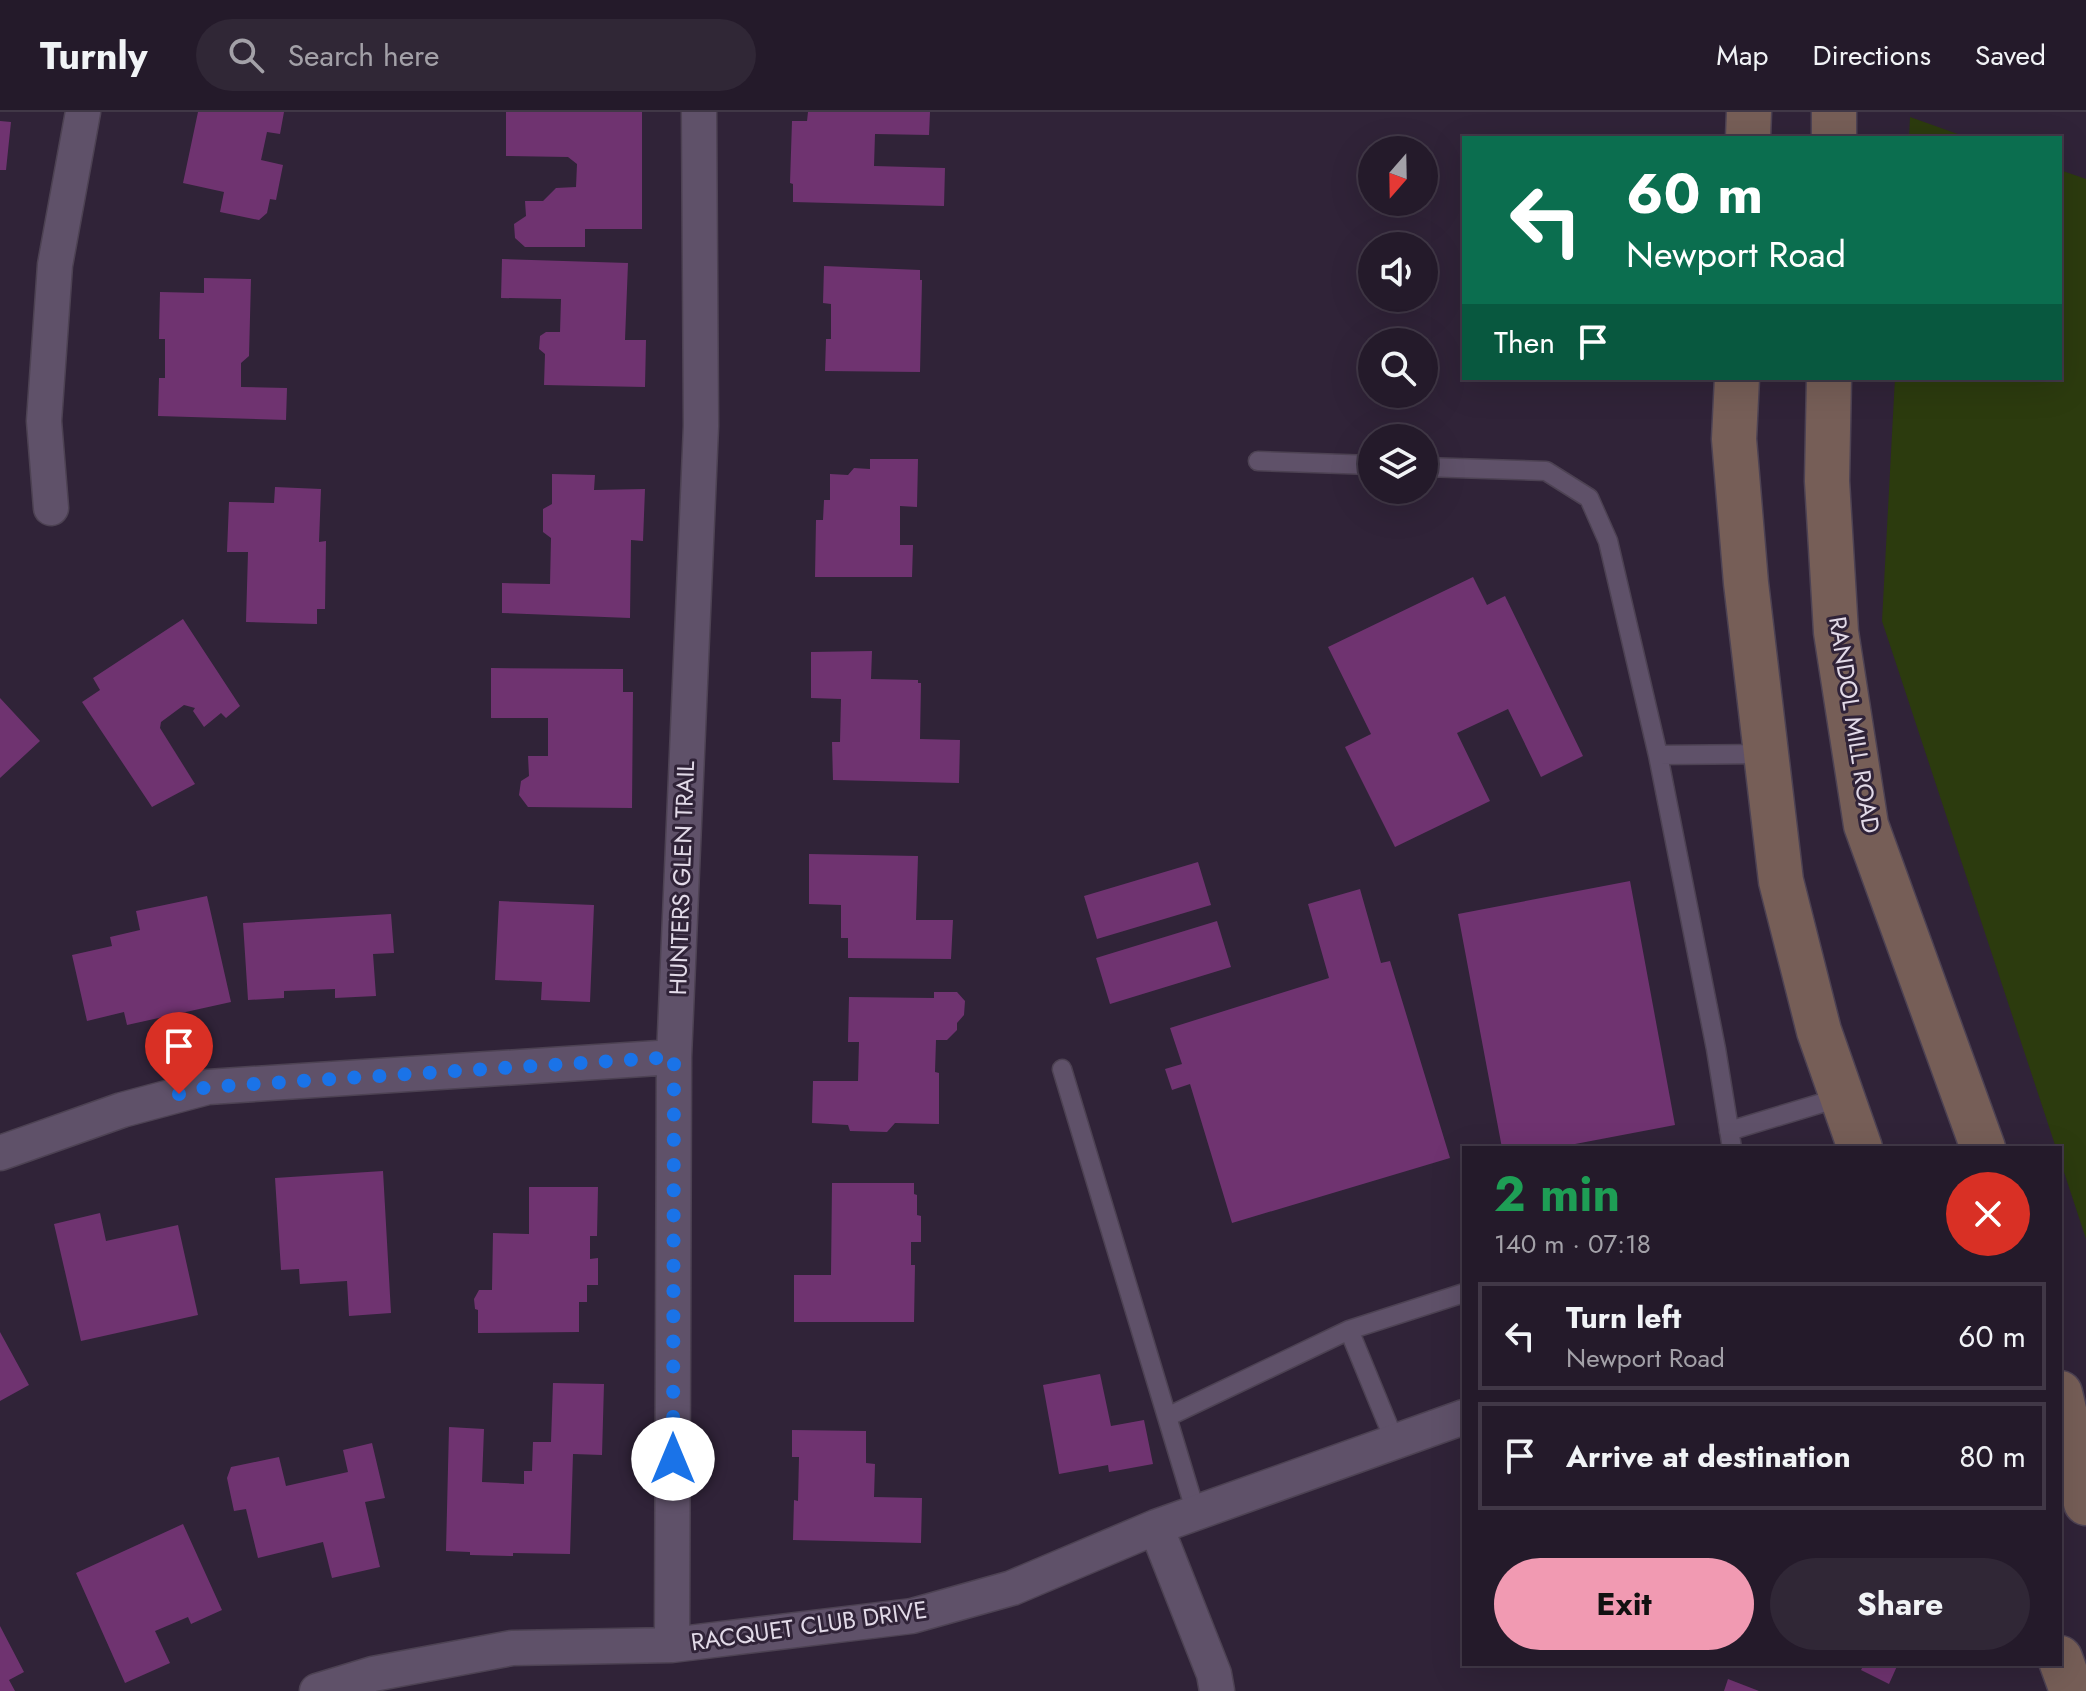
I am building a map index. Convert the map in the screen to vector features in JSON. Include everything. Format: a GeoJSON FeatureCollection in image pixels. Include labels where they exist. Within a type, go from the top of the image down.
{"type":"FeatureCollection","features":[{"type":"Feature","properties":{"kind":"main road"},"geometry":{"type":"LineString","coordinates":[[1748,136],[1749,112]]}},
{"type":"Feature","properties":{"kind":"main road"},"geometry":{"type":"LineString","coordinates":[[1834,112],[1834,136]]}},
{"type":"Feature","properties":{"kind":"main road"},"geometry":{"type":"LineString","coordinates":[[1737,380],[1734,439],[1746,583],[1781,881],[1819,1031],[1859,1146]]}},
{"type":"Feature","properties":{"kind":"main road","name":"RANDOL MILL ROAD"},"geometry":{"type":"LineString","coordinates":[[1829,380],[1827,481],[1836,632],[1866,825],[1982,1146]]}},
{"type":"Feature","properties":{"kind":"main road"},"geometry":{"type":"LineString","coordinates":[[2062,1401],[2086,1503]]}},
{"type":"Feature","properties":{"kind":"main road"},"geometry":{"type":"LineString","coordinates":[[2062,1664],[2072,1691]]}},
{"type":"Feature","properties":{"kind":"street"},"geometry":{"type":"LineString","coordinates":[[51,508],[44,421],[55,265],[83,112]]}},
{"type":"Feature","properties":{"kind":"street","name":"HUNTERS GLEN TRAIL"},"geometry":{"type":"LineString","coordinates":[[672,1645],[674,1057],[701,426],[699,112]]}},
{"type":"Feature","properties":{"kind":"street"},"geometry":{"type":"LineString","coordinates":[[0,1153],[122,1110],[208,1087],[674,1057]]}},
{"type":"Feature","properties":{"kind":"street","name":"RACQUET CLUB DRIVE"},"geometry":{"type":"LineString","coordinates":[[317,1691],[373,1674],[512,1648],[672,1645],[912,1616],[1012,1588],[1156,1527],[1462,1418]]}},
{"type":"Feature","properties":{"kind":"street"},"geometry":{"type":"LineString","coordinates":[[1156,1527],[1214,1674],[1217,1691]]}},
{"type":"Feature","properties":{"kind":"lane"},"geometry":{"type":"LineString","coordinates":[[1258,461],[1358,465]]}},
{"type":"Feature","properties":{"kind":"lane"},"geometry":{"type":"LineString","coordinates":[[1438,467],[1546,471],[1589,498],[1608,541],[1658,755],[1731,1139],[1842,1097]]}},
{"type":"Feature","properties":{"kind":"lane"},"geometry":{"type":"LineString","coordinates":[[1658,755],[1766,754]]}},
{"type":"Feature","properties":{"kind":"lane"},"geometry":{"type":"LineString","coordinates":[[1062,1069],[1196,1513]]}},
{"type":"Feature","properties":{"kind":"lane"},"geometry":{"type":"LineString","coordinates":[[1167,1417],[1349,1330],[1462,1294]]}},
{"type":"Feature","properties":{"kind":"lane"},"geometry":{"type":"LineString","coordinates":[[1349,1330],[1395,1442]]}},
{"type":"Feature","properties":{"kind":"green space"},"geometry":{"type":"Polygon","coordinates":[[[1910,117],[1963,136],[1909,136],[1910,117]]]}},
{"type":"Feature","properties":{"kind":"green space"},"geometry":{"type":"Polygon","coordinates":[[[2062,171],[2086,179],[2086,1239],[2062,1166],[2062,1146],[2055,1146],[1882,621],[1895,380],[2062,380],[2062,171]]]}},
{"type":"Feature","properties":{"kind":"building"},"geometry":{"type":"Polygon","coordinates":[[[198,112],[284,112],[280,134],[267,132],[261,160],[283,165],[276,200],[270,199],[267,213],[259,220],[220,212],[224,192],[183,183],[198,112]]]}},
{"type":"Feature","properties":{"kind":"building"},"geometry":{"type":"Polygon","coordinates":[[[506,112],[642,112],[642,229],[585,229],[585,247],[525,247],[515,238],[514,224],[526,216],[525,201],[543,201],[556,188],[576,187],[577,164],[568,157],[506,156],[506,112]]]}},
{"type":"Feature","properties":{"kind":"building"},"geometry":{"type":"Polygon","coordinates":[[[808,112],[930,112],[929,135],[875,134],[874,166],[945,168],[944,206],[793,202],[793,184],[790,183],[792,121],[807,121],[808,112]]]}},
{"type":"Feature","properties":{"kind":"building"},"geometry":{"type":"Polygon","coordinates":[[[0,121],[11,122],[6,170],[0,170],[0,121]]]}},
{"type":"Feature","properties":{"kind":"building"},"geometry":{"type":"Polygon","coordinates":[[[502,259],[628,263],[625,340],[646,340],[645,387],[544,385],[545,354],[539,349],[540,336],[546,332],[560,332],[561,299],[501,298],[502,259]]]}},
{"type":"Feature","properties":{"kind":"building"},"geometry":{"type":"Polygon","coordinates":[[[824,266],[920,270],[920,372],[825,371],[826,339],[831,339],[831,304],[823,303],[824,266]]]}},
{"type":"Feature","properties":{"kind":"building"},"geometry":{"type":"Polygon","coordinates":[[[204,278],[251,279],[249,356],[241,363],[241,387],[287,388],[286,420],[158,416],[159,378],[165,378],[165,339],[159,339],[160,292],[204,293],[204,278]]]}},
{"type":"Feature","properties":{"kind":"building"},"geometry":{"type":"Polygon","coordinates":[[[870,459],[918,459],[917,507],[900,506],[900,545],[913,545],[912,577],[815,577],[816,520],[823,520],[824,500],[830,500],[830,474],[848,475],[854,468],[870,469],[870,459]]]}},
{"type":"Feature","properties":{"kind":"building"},"geometry":{"type":"Polygon","coordinates":[[[552,474],[595,475],[594,490],[645,489],[643,541],[631,540],[630,618],[502,613],[502,583],[550,584],[551,538],[543,532],[543,509],[552,504],[552,474]]]}},
{"type":"Feature","properties":{"kind":"building"},"geometry":{"type":"Polygon","coordinates":[[[275,487],[321,489],[319,542],[326,541],[325,609],[317,609],[317,624],[246,622],[248,552],[227,552],[229,502],[274,503],[275,487]]]}},
{"type":"Feature","properties":{"kind":"building"},"geometry":{"type":"Polygon","coordinates":[[[1473,577],[1487,605],[1505,596],[1583,756],[1541,777],[1508,709],[1457,733],[1490,801],[1395,847],[1345,747],[1371,734],[1328,647],[1473,577]]]}},
{"type":"Feature","properties":{"kind":"building"},"geometry":{"type":"Polygon","coordinates":[[[183,619],[240,706],[226,718],[221,713],[204,727],[193,711],[195,708],[184,705],[161,722],[160,728],[195,784],[152,807],[82,702],[100,690],[93,678],[183,619]]]}},
{"type":"Feature","properties":{"kind":"building"},"geometry":{"type":"Polygon","coordinates":[[[872,651],[871,679],[918,680],[921,683],[920,739],[960,740],[959,783],[833,780],[832,742],[840,742],[841,699],[811,698],[811,652],[872,651]]]}},
{"type":"Feature","properties":{"kind":"building"},"geometry":{"type":"Polygon","coordinates":[[[491,668],[623,669],[623,692],[633,692],[632,808],[528,807],[519,795],[521,781],[529,776],[528,756],[548,756],[548,718],[491,718],[491,668]]]}},
{"type":"Feature","properties":{"kind":"building"},"geometry":{"type":"Polygon","coordinates":[[[0,698],[40,741],[0,778],[0,698]]]}},
{"type":"Feature","properties":{"kind":"building"},"geometry":{"type":"Polygon","coordinates":[[[809,854],[918,856],[916,920],[953,920],[951,959],[848,958],[848,938],[841,938],[841,905],[809,904],[809,854]]]}},
{"type":"Feature","properties":{"kind":"building"},"geometry":{"type":"Polygon","coordinates":[[[1198,862],[1211,905],[1097,939],[1084,896],[1198,862]]]}},
{"type":"Feature","properties":{"kind":"building"},"geometry":{"type":"Polygon","coordinates":[[[1630,881],[1675,1125],[1565,1146],[1502,1146],[1458,914],[1630,881]]]}},
{"type":"Feature","properties":{"kind":"building"},"geometry":{"type":"Polygon","coordinates":[[[1360,889],[1381,963],[1390,961],[1450,1158],[1232,1223],[1190,1084],[1172,1090],[1165,1069],[1182,1064],[1170,1028],[1329,978],[1308,904],[1360,889]]]}},
{"type":"Feature","properties":{"kind":"building"},"geometry":{"type":"Polygon","coordinates":[[[207,896],[231,1002],[127,1025],[124,1012],[87,1021],[72,955],[112,946],[110,937],[140,930],[136,911],[207,896]]]}},
{"type":"Feature","properties":{"kind":"building"},"geometry":{"type":"Polygon","coordinates":[[[499,901],[594,905],[590,1002],[541,1000],[542,982],[495,980],[499,901]]]}},
{"type":"Feature","properties":{"kind":"building"},"geometry":{"type":"Polygon","coordinates":[[[391,914],[394,953],[373,954],[376,996],[335,998],[335,989],[284,991],[284,998],[248,1000],[243,923],[391,914]]]}},
{"type":"Feature","properties":{"kind":"building"},"geometry":{"type":"Polygon","coordinates":[[[1217,921],[1231,967],[1110,1004],[1096,958],[1217,921]]]}},
{"type":"Feature","properties":{"kind":"building"},"geometry":{"type":"Polygon","coordinates":[[[934,992],[957,992],[965,1001],[964,1015],[957,1023],[957,1030],[947,1040],[936,1040],[939,1124],[895,1123],[887,1132],[850,1131],[848,1125],[812,1123],[813,1081],[858,1081],[859,1042],[848,1042],[849,997],[934,998],[934,992]]]}},
{"type":"Feature","properties":{"kind":"building"},"geometry":{"type":"Polygon","coordinates":[[[383,1171],[391,1313],[349,1316],[347,1281],[300,1284],[299,1269],[281,1270],[275,1178],[383,1171]]]}},
{"type":"Feature","properties":{"kind":"building"},"geometry":{"type":"Polygon","coordinates":[[[832,1183],[914,1183],[917,1215],[921,1216],[921,1242],[911,1242],[911,1265],[915,1265],[914,1322],[794,1322],[794,1275],[831,1275],[832,1183]]]}},
{"type":"Feature","properties":{"kind":"building"},"geometry":{"type":"Polygon","coordinates":[[[529,1187],[598,1187],[597,1236],[590,1236],[590,1259],[598,1258],[598,1285],[587,1285],[587,1302],[579,1302],[579,1332],[478,1333],[478,1310],[475,1309],[474,1299],[479,1290],[492,1290],[493,1233],[529,1234],[529,1187]]]}},
{"type":"Feature","properties":{"kind":"building"},"geometry":{"type":"Polygon","coordinates":[[[100,1213],[106,1241],[178,1225],[198,1315],[81,1341],[54,1224],[100,1213]]]}},
{"type":"Feature","properties":{"kind":"building"},"geometry":{"type":"Polygon","coordinates":[[[0,1332],[29,1385],[0,1401],[0,1332]]]}},
{"type":"Feature","properties":{"kind":"building"},"geometry":{"type":"Polygon","coordinates":[[[1100,1374],[1111,1426],[1144,1420],[1153,1464],[1109,1472],[1108,1465],[1059,1474],[1043,1385],[1100,1374]]]}},
{"type":"Feature","properties":{"kind":"building"},"geometry":{"type":"Polygon","coordinates":[[[553,1383],[604,1384],[602,1455],[573,1454],[570,1554],[470,1555],[470,1552],[446,1551],[449,1427],[484,1429],[482,1482],[524,1484],[524,1471],[532,1471],[533,1442],[551,1442],[553,1383]]]}},
{"type":"Feature","properties":{"kind":"building"},"geometry":{"type":"Polygon","coordinates":[[[792,1430],[866,1431],[866,1463],[875,1464],[874,1497],[922,1498],[921,1543],[793,1540],[799,1457],[792,1457],[792,1430]]]}},
{"type":"Feature","properties":{"kind":"building"},"geometry":{"type":"Polygon","coordinates":[[[372,1443],[385,1498],[365,1502],[380,1567],[332,1578],[323,1542],[258,1558],[246,1509],[234,1511],[227,1478],[231,1467],[279,1457],[286,1486],[348,1472],[343,1450],[372,1443]]]}},
{"type":"Feature","properties":{"kind":"building"},"geometry":{"type":"Polygon","coordinates":[[[183,1524],[222,1610],[191,1624],[188,1617],[155,1631],[170,1663],[125,1683],[76,1573],[183,1524]]]}},
{"type":"Feature","properties":{"kind":"building"},"geometry":{"type":"Polygon","coordinates":[[[0,1626],[24,1672],[9,1680],[15,1691],[0,1691],[0,1626]]]}},
{"type":"Feature","properties":{"kind":"building"},"geometry":{"type":"Polygon","coordinates":[[[1863,1666],[1897,1666],[1889,1684],[1861,1670],[1863,1666]]]}},
{"type":"Feature","properties":{"kind":"building"},"geometry":{"type":"Polygon","coordinates":[[[1728,1679],[1759,1691],[1724,1691],[1728,1679]]]}},
{"type":"Feature","properties":{"kind":"route"},"geometry":{"type":"LineString","coordinates":[[179,1094],[208,1087],[674,1057],[673,1459]]}}]}
